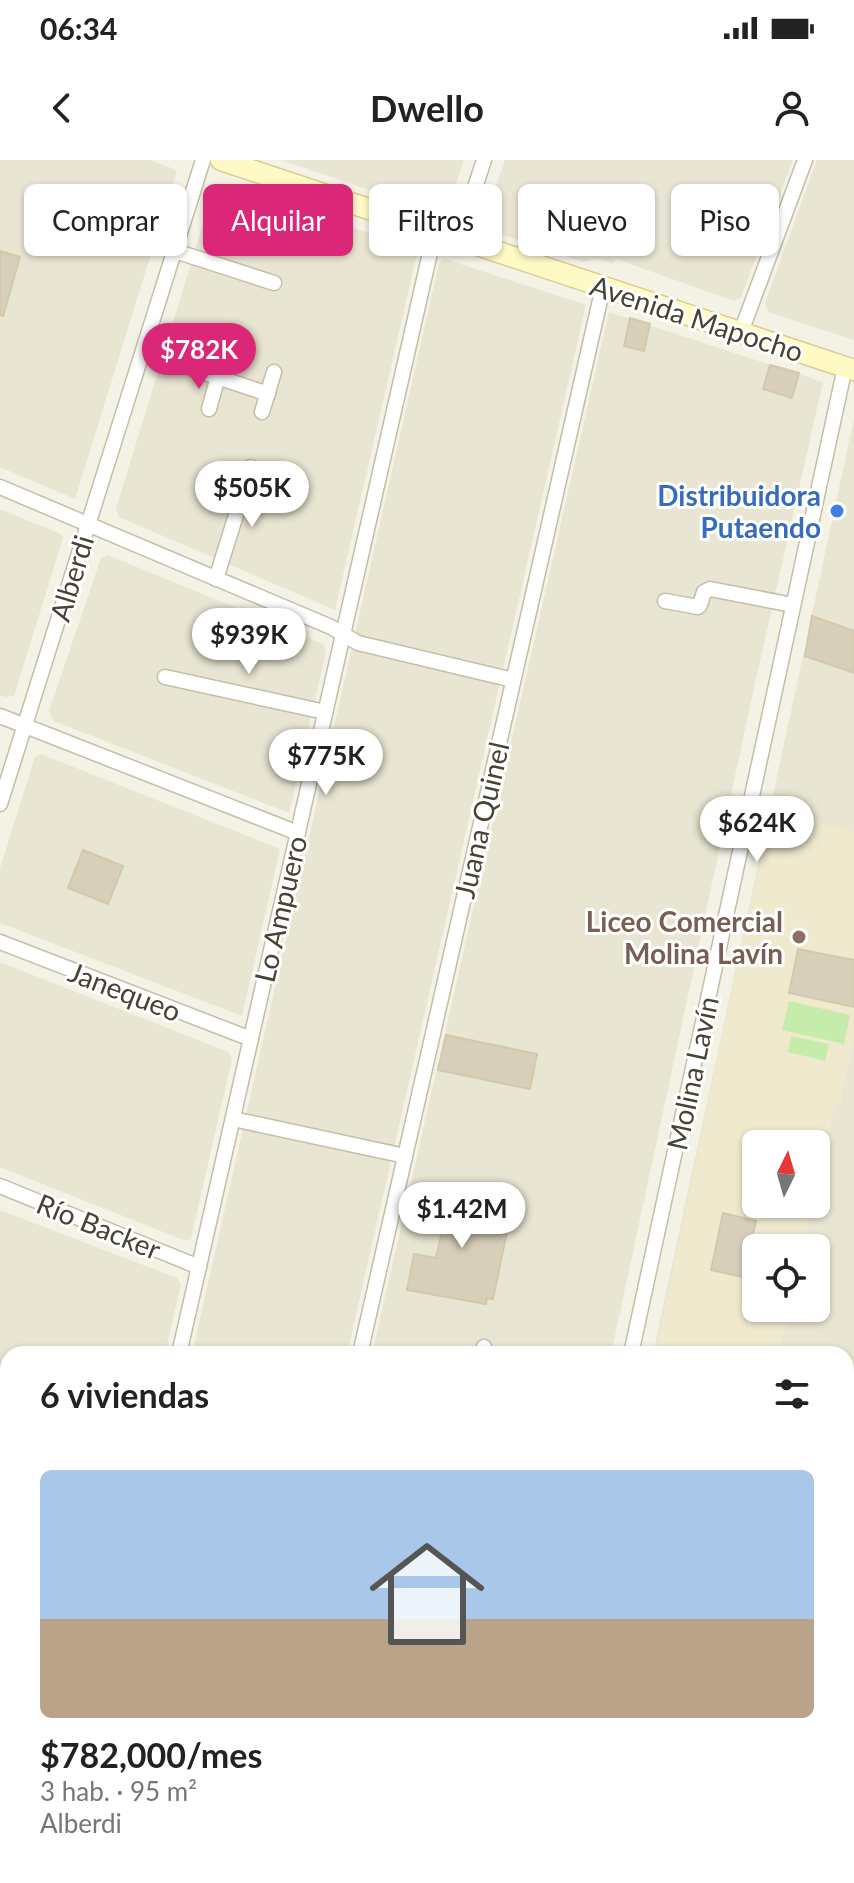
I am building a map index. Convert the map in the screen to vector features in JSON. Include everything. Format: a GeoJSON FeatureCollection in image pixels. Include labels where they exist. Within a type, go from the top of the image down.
{"type":"FeatureCollection","features":[{"type":"Feature","properties":{"kind":"main road","name":"Avenida Mapocho"},"geometry":{"type":"LineString","coordinates":[[221,160],[369,209]]}},
{"type":"Feature","properties":{"kind":"main road","name":"Avenida Mapocho"},"geometry":{"type":"LineString","coordinates":[[502,254],[849,368]]}},
{"type":"Feature","properties":{"kind":"street","name":"Alberdi"},"geometry":{"type":"LineString","coordinates":[[187,212],[203,160]]}},
{"type":"Feature","properties":{"kind":"street"},"geometry":{"type":"LineString","coordinates":[[476,184],[484,160]]}},
{"type":"Feature","properties":{"kind":"street"},"geometry":{"type":"LineString","coordinates":[[741,332],[805,160]]}},
{"type":"Feature","properties":{"kind":"street"},"geometry":{"type":"LineString","coordinates":[[187,255],[274,283]]}},
{"type":"Feature","properties":{"kind":"street","name":"Alberdi"},"geometry":{"type":"LineString","coordinates":[[0,804],[173,256]]}},
{"type":"Feature","properties":{"kind":"street","name":"Lo Ampuero"},"geometry":{"type":"LineString","coordinates":[[181,1346],[429,256]]}},
{"type":"Feature","properties":{"kind":"street","name":"Juana Quinel"},"geometry":{"type":"LineString","coordinates":[[362,1346],[603,287]]}},
{"type":"Feature","properties":{"kind":"street"},"geometry":{"type":"LineString","coordinates":[[209,409],[226,347]]}},
{"type":"Feature","properties":{"kind":"street"},"geometry":{"type":"LineString","coordinates":[[143,352],[268,394]]}},
{"type":"Feature","properties":{"kind":"street","name":"Molina Lavín"},"geometry":{"type":"LineString","coordinates":[[633,1346],[793,605],[849,368]]}},
{"type":"Feature","properties":{"kind":"street"},"geometry":{"type":"LineString","coordinates":[[262,412],[274,372]]}},
{"type":"Feature","properties":{"kind":"street"},"geometry":{"type":"LineString","coordinates":[[216,579],[251,467]]}},
{"type":"Feature","properties":{"kind":"street"},"geometry":{"type":"LineString","coordinates":[[0,487],[331,627],[358,643],[513,680]]}},
{"type":"Feature","properties":{"kind":"street"},"geometry":{"type":"LineString","coordinates":[[665,601],[698,607],[704,592],[710,589],[793,605]]}},
{"type":"Feature","properties":{"kind":"street"},"geometry":{"type":"LineString","coordinates":[[165,677],[325,712]]}},
{"type":"Feature","properties":{"kind":"street"},"geometry":{"type":"LineString","coordinates":[[0,716],[298,833]]}},
{"type":"Feature","properties":{"kind":"street","name":"Janequeo"},"geometry":{"type":"LineString","coordinates":[[0,942],[251,1039]]}},
{"type":"Feature","properties":{"kind":"street"},"geometry":{"type":"LineString","coordinates":[[233,1119],[405,1156]]}},
{"type":"Feature","properties":{"kind":"street","name":"Río Backer"},"geometry":{"type":"LineString","coordinates":[[0,1186],[199,1267]]}},
{"type":"Feature","properties":{"kind":"shaded area"},"geometry":{"type":"Polygon","coordinates":[[[0,160],[149,160],[177,170],[173,184],[24,184],[24,256],[150,256],[75,499],[0,467],[0,160]]]}},
{"type":"Feature","properties":{"kind":"shaded area"},"geometry":{"type":"Polygon","coordinates":[[[281,160],[464,160],[456,184],[369,184],[369,190],[281,160]]]}},
{"type":"Feature","properties":{"kind":"shaded area"},"geometry":{"type":"Polygon","coordinates":[[[505,160],[793,160],[779,197],[779,184],[671,184],[671,256],[757,256],[741,297],[734,301],[616,259],[613,263],[597,259],[583,262],[565,256],[655,256],[655,184],[518,184],[518,240],[502,234],[502,184],[497,184],[505,160]]]}},
{"type":"Feature","properties":{"kind":"shaded area"},"geometry":{"type":"Polygon","coordinates":[[[817,160],[854,160],[854,340],[768,312],[765,303],[817,160]]]}},
{"type":"Feature","properties":{"kind":"shaded area"},"geometry":{"type":"Polygon","coordinates":[[[203,224],[203,256],[353,256],[353,228],[369,233],[369,256],[417,256],[335,610],[119,517],[116,509],[203,224]]]}},
{"type":"Feature","properties":{"kind":"shaded area"},"geometry":{"type":"Polygon","coordinates":[[[445,259],[586,305],[349,1346],[194,1346],[439,263],[445,259]]]}},
{"type":"Feature","properties":{"kind":"shaded area"},"geometry":{"type":"Polygon","coordinates":[[[609,312],[823,382],[613,1346],[374,1346],[609,312]]]}},
{"type":"Feature","properties":{"kind":"shaded area"},"geometry":{"type":"Polygon","coordinates":[[[854,418],[854,1346],[655,1346],[854,418]]]}},
{"type":"Feature","properties":{"kind":"shaded area"},"geometry":{"type":"Polygon","coordinates":[[[0,509],[61,534],[63,538],[14,696],[6,697],[0,695],[0,509]]]}},
{"type":"Feature","properties":{"kind":"shaded area"},"geometry":{"type":"Polygon","coordinates":[[[108,555],[323,644],[326,652],[289,813],[54,721],[49,711],[101,558],[108,555]]]}},
{"type":"Feature","properties":{"kind":"shaded area"},"geometry":{"type":"Polygon","coordinates":[[[41,754],[280,849],[242,1016],[0,923],[0,868],[35,757],[41,754]]]}},
{"type":"Feature","properties":{"kind":"shaded area"},"geometry":{"type":"Polygon","coordinates":[[[771,810],[854,832],[854,1042],[840,1104],[835,1106],[830,1130],[742,1130],[742,1218],[810,1218],[806,1234],[742,1234],[742,1322],[786,1322],[781,1346],[657,1346],[771,810]]]}},
{"type":"Feature","properties":{"kind":"shaded area"},"geometry":{"type":"Polygon","coordinates":[[[0,962],[228,1052],[232,1059],[191,1238],[186,1241],[0,1167],[0,962]]]}},
{"type":"Feature","properties":{"kind":"shaded area"},"geometry":{"type":"Polygon","coordinates":[[[0,1210],[177,1278],[181,1284],[167,1346],[0,1346],[0,1210]]]}},
{"type":"Feature","properties":{"kind":"green space"},"geometry":{"type":"Polygon","coordinates":[[[789,1001],[850,1015],[844,1044],[782,1030],[789,1001]]]}},
{"type":"Feature","properties":{"kind":"green space"},"geometry":{"type":"Polygon","coordinates":[[[791,1036],[829,1044],[825,1061],[788,1052],[791,1036]]]}},
{"type":"Feature","properties":{"kind":"building"},"geometry":{"type":"Polygon","coordinates":[[[0,251],[20,257],[3,316],[0,315],[0,251]]]}},
{"type":"Feature","properties":{"kind":"building"},"geometry":{"type":"Polygon","coordinates":[[[630,318],[650,324],[644,351],[624,346],[630,318]]]}},
{"type":"Feature","properties":{"kind":"building"},"geometry":{"type":"Polygon","coordinates":[[[770,365],[799,373],[792,398],[763,389],[770,365]]]}},
{"type":"Feature","properties":{"kind":"building"},"geometry":{"type":"Polygon","coordinates":[[[812,616],[854,631],[854,673],[805,656],[812,616]]]}},
{"type":"Feature","properties":{"kind":"building"},"geometry":{"type":"Polygon","coordinates":[[[83,850],[123,866],[108,904],[68,888],[83,850]]]}},
{"type":"Feature","properties":{"kind":"building"},"geometry":{"type":"Polygon","coordinates":[[[798,949],[854,960],[854,1007],[789,993],[798,949]]]}},
{"type":"Feature","properties":{"kind":"building"},"geometry":{"type":"Polygon","coordinates":[[[446,1035],[537,1054],[530,1089],[438,1070],[446,1035]]]}},
{"type":"Feature","properties":{"kind":"building"},"geometry":{"type":"Polygon","coordinates":[[[409,1193],[448,1201],[450,1194],[509,1207],[505,1226],[508,1227],[493,1299],[487,1298],[486,1304],[407,1290],[414,1254],[436,1258],[446,1214],[406,1205],[409,1193]]]}},
{"type":"Feature","properties":{"kind":"building"},"geometry":{"type":"Polygon","coordinates":[[[723,1213],[756,1221],[753,1234],[742,1234],[742,1277],[711,1270],[723,1213]]]}},
{"type":"Feature","properties":{"kind":"place","name":"Distribuidora Putaendo"},"geometry":{"type":"Point","coordinates":[837,511]}},
{"type":"Feature","properties":{"kind":"place","name":"Liceo Comercial Molina Lavín"},"geometry":{"type":"Point","coordinates":[799,937]}}]}
